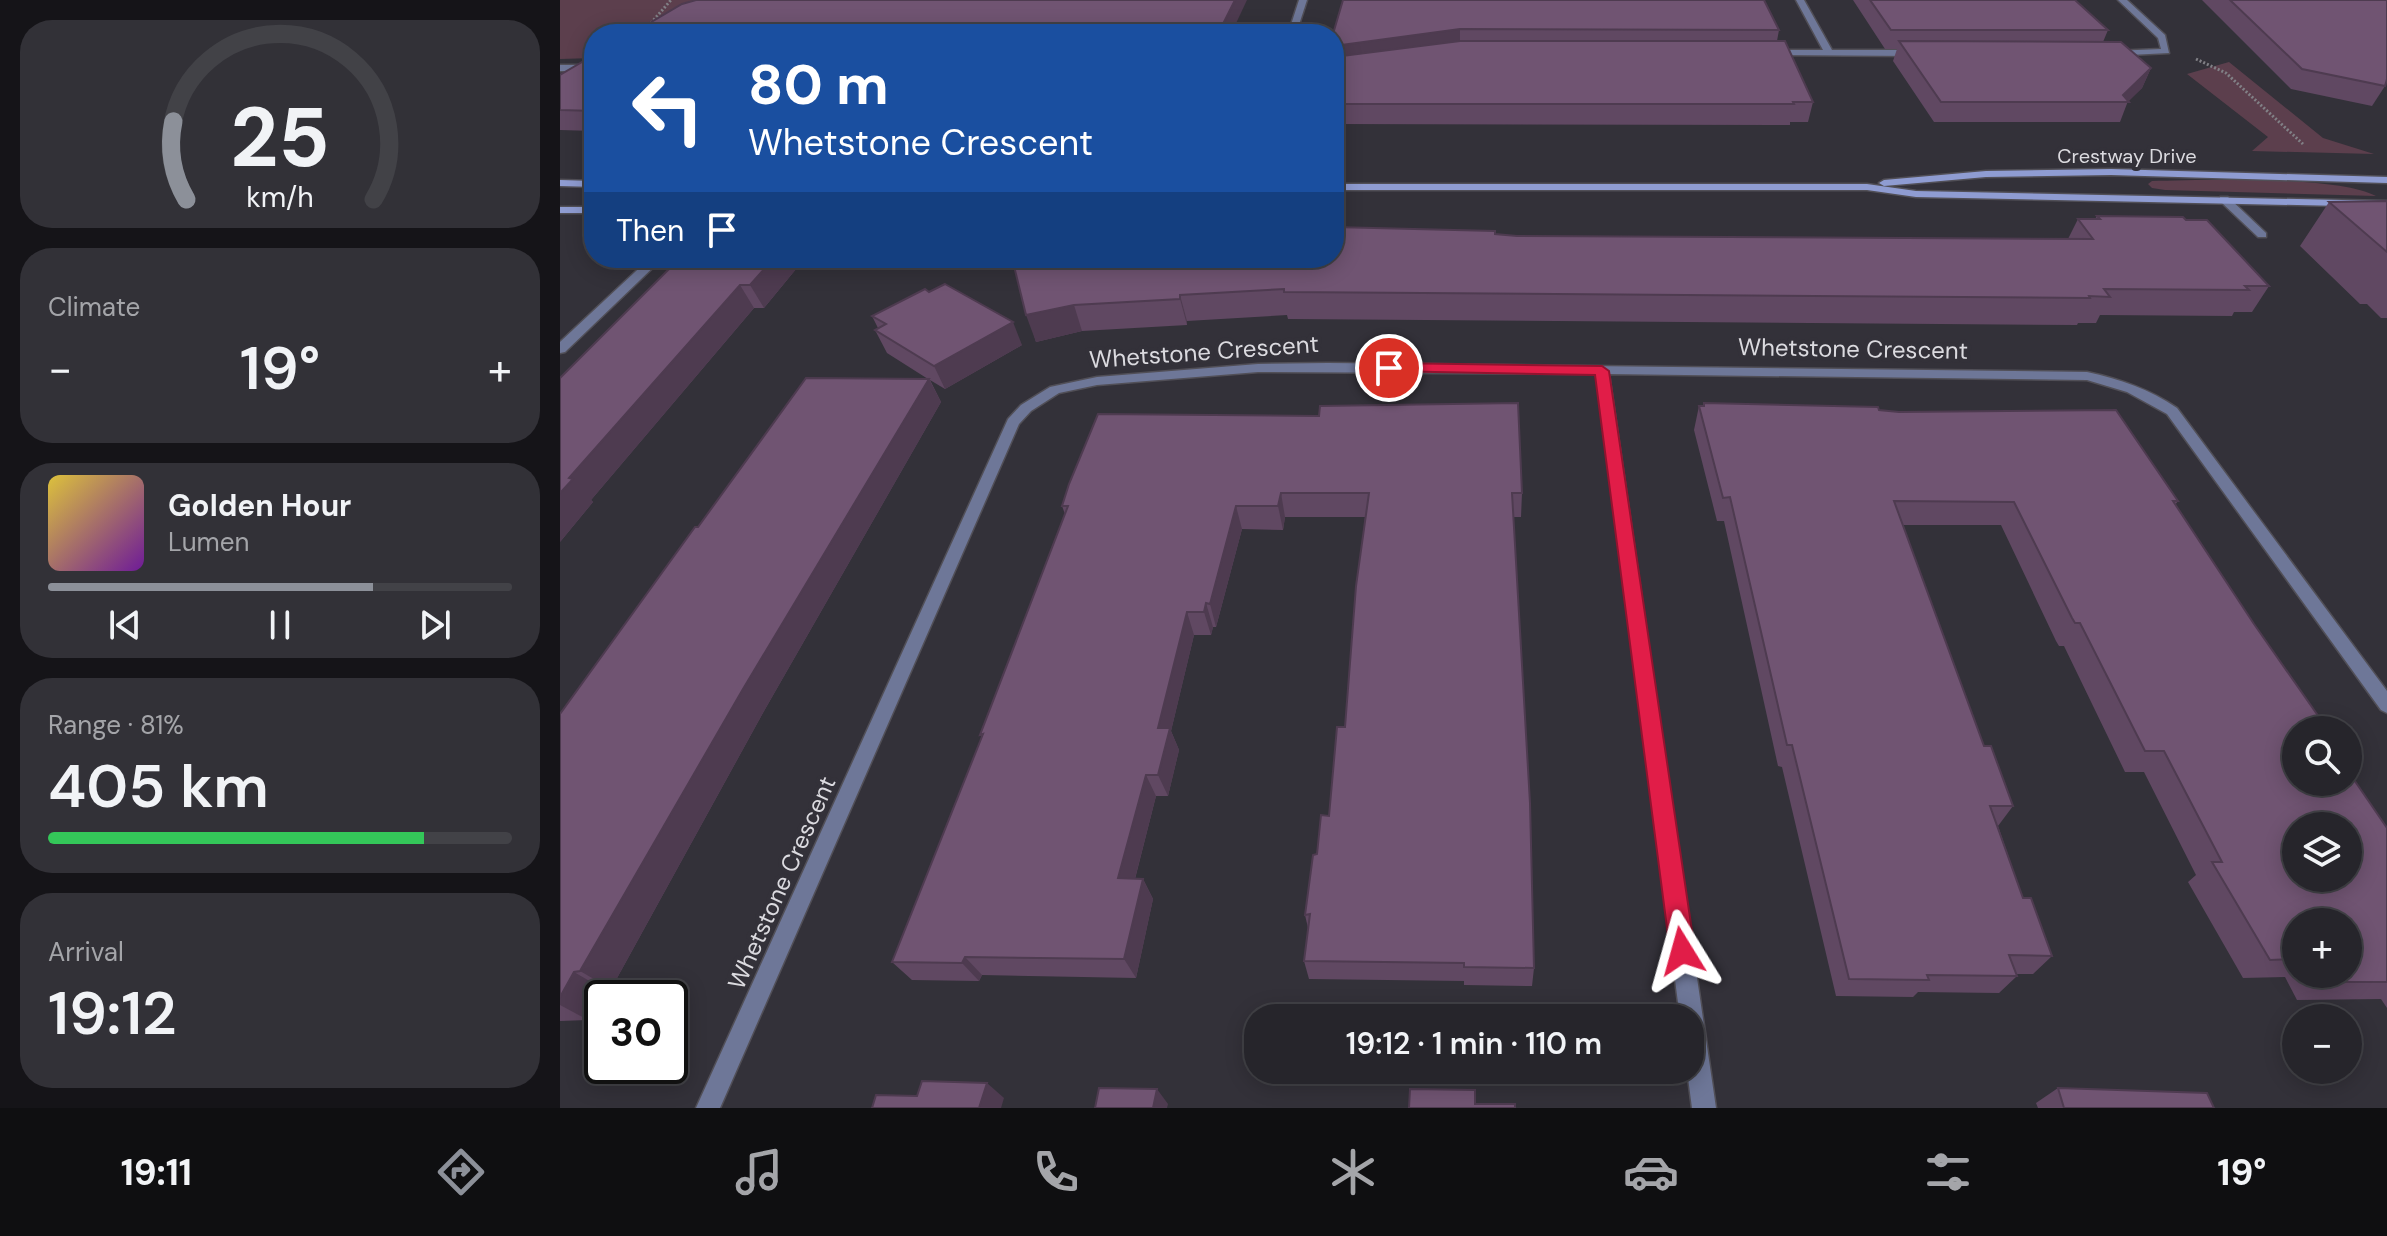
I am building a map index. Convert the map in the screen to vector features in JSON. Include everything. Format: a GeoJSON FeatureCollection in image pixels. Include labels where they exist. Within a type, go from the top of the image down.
{"type":"FeatureCollection","features":[{"type":"Feature","properties":{"kind":"street"},"geometry":{"type":"LineString","coordinates":[[1295,24],[1303,0]]}},
{"type":"Feature","properties":{"kind":"street"},"geometry":{"type":"LineString","coordinates":[[1800,0],[1829,53]]}},
{"type":"Feature","properties":{"kind":"street"},"geometry":{"type":"LineString","coordinates":[[2109,54],[2166,51],[2162,37],[2122,0]]}},
{"type":"Feature","properties":{"kind":"street"},"geometry":{"type":"LineString","coordinates":[[1765,53],[1922,53]]}},
{"type":"Feature","properties":{"kind":"street"},"geometry":{"type":"LineString","coordinates":[[560,68],[584,68]]}},
{"type":"Feature","properties":{"kind":"street","name":"Crestway Drive"},"geometry":{"type":"LineString","coordinates":[[1867,187],[1890,182],[1986,174],[2111,172],[2387,180]]}},
{"type":"Feature","properties":{"kind":"street"},"geometry":{"type":"LineString","coordinates":[[560,183],[584,184]]}},
{"type":"Feature","properties":{"kind":"street","name":"Crestway Drive"},"geometry":{"type":"LineString","coordinates":[[1344,187],[1867,187],[1916,194],[2387,204]]}},
{"type":"Feature","properties":{"kind":"street","name":"Crestway Drive"},"geometry":{"type":"LineString","coordinates":[[1344,193],[1402,189]]}},
{"type":"Feature","properties":{"kind":"street"},"geometry":{"type":"LineString","coordinates":[[2224,199],[2262,235]]}},
{"type":"Feature","properties":{"kind":"street"},"geometry":{"type":"LineString","coordinates":[[560,210],[584,210]]}},
{"type":"Feature","properties":{"kind":"street"},"geometry":{"type":"LineString","coordinates":[[560,349],[646,268]]}},
{"type":"Feature","properties":{"kind":"street","name":"Whetstone Crescent"},"geometry":{"type":"LineString","coordinates":[[708,1108],[1013,422],[1026,408],[1055,390],[1097,381],[1258,368],[2087,376],[2119,382],[2148,394],[2172,411],[2387,705]]}},
{"type":"Feature","properties":{"kind":"street"},"geometry":{"type":"LineString","coordinates":[[1602,371],[1704,1108]]}},
{"type":"Feature","properties":{"kind":"path"},"geometry":{"type":"LineString","coordinates":[[648,24],[657,19],[671,0]]}},
{"type":"Feature","properties":{"kind":"path"},"geometry":{"type":"LineString","coordinates":[[2166,51],[2197,59],[2226,73],[2344,178]]}},
{"type":"Feature","properties":{"kind":"shaded area"},"geometry":{"type":"Polygon","coordinates":[[[560,0],[740,0],[688,24],[584,24],[584,58],[560,59],[560,0]]]}},
{"type":"Feature","properties":{"kind":"shaded area"},"geometry":{"type":"Polygon","coordinates":[[[2229,62],[2323,138],[2374,154],[2252,151],[2268,137],[2187,74],[2229,62]]]}},
{"type":"Feature","properties":{"kind":"shaded area"},"geometry":{"type":"Polygon","coordinates":[[[2152,181],[2301,182],[2357,189],[2376,196],[2165,190],[2152,188],[2148,184],[2152,181]]]}},
{"type":"Feature","properties":{"kind":"building"},"geometry":{"type":"Polygon","coordinates":[[[696,0],[1235,0],[1223,24],[648,24],[682,4],[696,0]]]}},
{"type":"Feature","properties":{"kind":"building"},"geometry":{"type":"Polygon","coordinates":[[[1343,0],[1764,0],[1779,30],[1460,29],[1344,45],[1344,24],[1336,24],[1343,0]]]}},
{"type":"Feature","properties":{"kind":"building"},"geometry":{"type":"Polygon","coordinates":[[[1870,0],[2075,0],[2108,30],[1891,30],[1870,0]]]}},
{"type":"Feature","properties":{"kind":"building"},"geometry":{"type":"Polygon","coordinates":[[[2230,0],[2387,0],[2385,86],[2302,69],[2230,0]]]}},
{"type":"Feature","properties":{"kind":"building"},"geometry":{"type":"Polygon","coordinates":[[[1460,41],[1785,41],[1813,102],[1344,104],[1344,56],[1460,41]]]}},
{"type":"Feature","properties":{"kind":"building"},"geometry":{"type":"Polygon","coordinates":[[[1899,41],[2121,42],[2151,68],[2123,95],[2129,102],[1941,102],[1899,41]]]}},
{"type":"Feature","properties":{"kind":"building"},"geometry":{"type":"Polygon","coordinates":[[[584,61],[584,111],[560,110],[560,75],[584,61]]]}},
{"type":"Feature","properties":{"kind":"building"},"geometry":{"type":"Polygon","coordinates":[[[2387,201],[2387,252],[2329,202],[2387,201]]]}},
{"type":"Feature","properties":{"kind":"building"},"geometry":{"type":"Polygon","coordinates":[[[2097,216],[2207,220],[2269,286],[2245,286],[2249,290],[2104,289],[2110,297],[2090,298],[1284,292],[1284,289],[1074,305],[1026,315],[1014,268],[1344,268],[1344,227],[1495,231],[1495,234],[1517,236],[2093,239],[2078,219],[2100,219],[2097,216]]]}},
{"type":"Feature","properties":{"kind":"building"},"geometry":{"type":"Polygon","coordinates":[[[670,268],[765,268],[750,285],[740,285],[569,478],[573,479],[560,493],[560,378],[670,268]]]}},
{"type":"Feature","properties":{"kind":"building"},"geometry":{"type":"Polygon","coordinates":[[[945,284],[1013,322],[934,366],[875,330],[886,324],[872,316],[925,289],[929,292],[945,284]]]}},
{"type":"Feature","properties":{"kind":"building"},"geometry":{"type":"Polygon","coordinates":[[[806,378],[929,379],[743,689],[580,971],[574,972],[560,997],[560,714],[806,378]]]}},
{"type":"Feature","properties":{"kind":"building"},"geometry":{"type":"Polygon","coordinates":[[[1518,403],[1522,493],[1512,493],[1530,803],[1534,968],[1464,967],[1464,963],[1304,961],[1310,914],[1305,915],[1313,855],[1317,854],[1321,815],[1329,816],[1337,727],[1345,727],[1356,586],[1369,493],[1281,493],[1278,506],[1236,506],[1210,604],[1206,603],[1204,612],[1187,612],[1158,728],[1170,728],[1158,775],[1146,775],[1118,878],[1143,879],[1124,959],[965,957],[962,963],[892,962],[983,734],[980,735],[1068,506],[1062,506],[1069,484],[1098,414],[1319,416],[1320,406],[1518,403]]]}},
{"type":"Feature","properties":{"kind":"building"},"geometry":{"type":"Polygon","coordinates":[[[1704,403],[1878,407],[1879,410],[1899,412],[2116,410],[2178,501],[2173,501],[2254,624],[2318,716],[2282,716],[2282,796],[2362,796],[2362,791],[2387,828],[2387,982],[2362,982],[2362,908],[2282,908],[2282,960],[2270,960],[2212,862],[2222,862],[2164,751],[2145,751],[2080,623],[2075,623],[2072,618],[2014,502],[1894,501],[1984,746],[1991,746],[2013,806],[1990,806],[2023,898],[2031,898],[2052,956],[2009,955],[2017,976],[1927,975],[1929,980],[1849,979],[1792,745],[1787,745],[1730,497],[1723,498],[1699,406],[1704,406],[1704,403]]]}},
{"type":"Feature","properties":{"kind":"building"},"geometry":{"type":"Polygon","coordinates":[[[922,1081],[987,1083],[979,1108],[872,1108],[876,1095],[917,1096],[922,1081]]]}},
{"type":"Feature","properties":{"kind":"building"},"geometry":{"type":"Polygon","coordinates":[[[1099,1088],[1157,1089],[1153,1108],[1095,1108],[1099,1088]]]}},
{"type":"Feature","properties":{"kind":"building"},"geometry":{"type":"Polygon","coordinates":[[[2058,1088],[2207,1093],[2214,1108],[2064,1108],[2058,1088]]]}},
{"type":"Feature","properties":{"kind":"building"},"geometry":{"type":"Polygon","coordinates":[[[1410,1089],[1475,1090],[1475,1104],[1515,1104],[1515,1108],[1409,1108],[1410,1089]]]}},
{"type":"Feature","properties":{"kind":"route"},"geometry":{"type":"LineString","coordinates":[[1389,368],[1602,371],[1682,951]]}}]}
